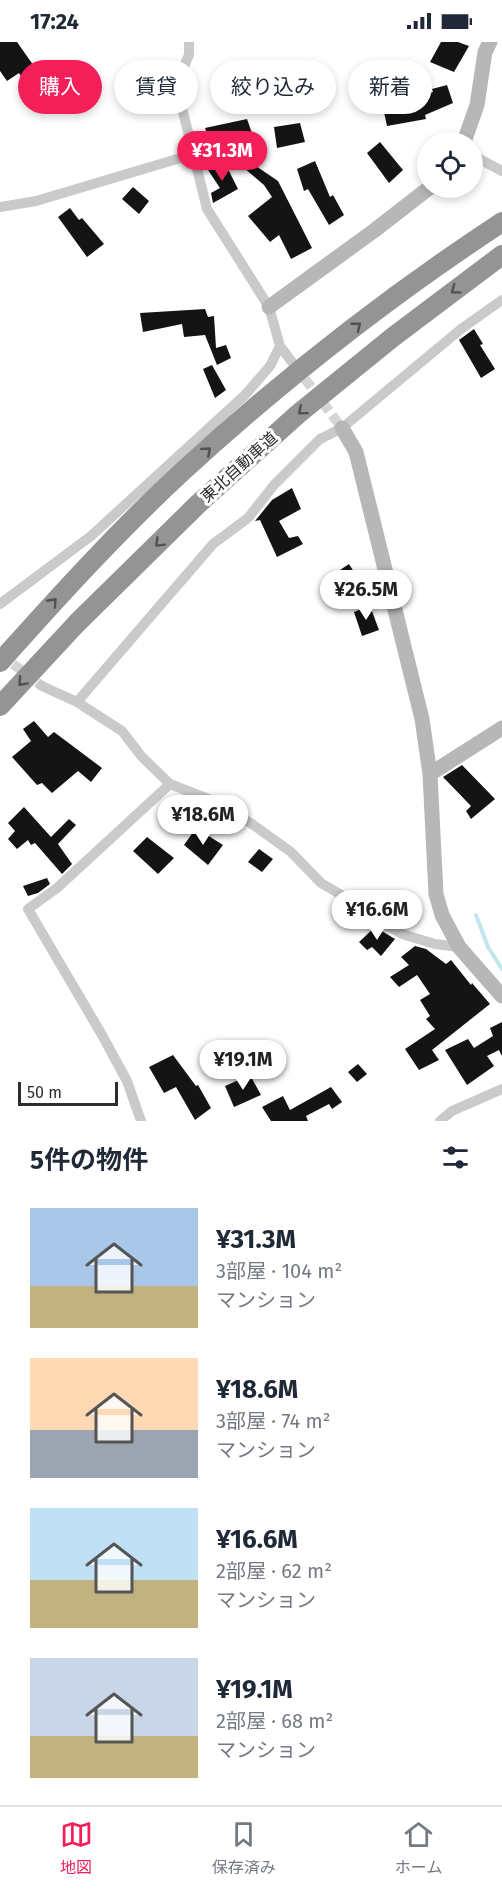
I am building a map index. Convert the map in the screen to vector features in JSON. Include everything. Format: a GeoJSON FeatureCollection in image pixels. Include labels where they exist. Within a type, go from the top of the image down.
{"type":"FeatureCollection","features":[{"type":"Feature","properties":{"kind":"highway","name":"東北自動車道"},"geometry":{"type":"LineString","coordinates":[[0,662],[74,579],[183,471],[278,389],[375,312],[502,222]]}},
{"type":"Feature","properties":{"kind":"highway","name":"東北自動車道"},"geometry":{"type":"LineString","coordinates":[[0,706],[77,623],[197,505],[298,414],[502,255]]}},
{"type":"Feature","properties":{"kind":"street"},"geometry":{"type":"LineString","coordinates":[[189,42],[189,55],[181,73],[183,108],[207,209],[269,307],[280,346],[292,362]]}},
{"type":"Feature","properties":{"kind":"street"},"geometry":{"type":"LineString","coordinates":[[468,132],[477,105],[485,52],[490,42]]}},
{"type":"Feature","properties":{"kind":"street"},"geometry":{"type":"LineString","coordinates":[[0,207],[36,201],[194,154]]}},
{"type":"Feature","properties":{"kind":"street"},"geometry":{"type":"LineString","coordinates":[[483,161],[502,171]]}},
{"type":"Feature","properties":{"kind":"street"},"geometry":{"type":"LineString","coordinates":[[269,307],[375,231],[417,198]]}},
{"type":"Feature","properties":{"kind":"street"},"geometry":{"type":"LineString","coordinates":[[77,702],[213,544],[248,518],[274,485],[320,439],[342,428],[461,328],[502,300]]}},
{"type":"Feature","properties":{"kind":"street"},"geometry":{"type":"LineString","coordinates":[[0,604],[90,536],[245,395],[270,366],[280,346]]}},
{"type":"Feature","properties":{"kind":"street"},"geometry":{"type":"LineString","coordinates":[[342,428],[356,452],[422,719],[430,774],[436,894],[442,915],[459,947],[502,996]]}},
{"type":"Feature","properties":{"kind":"street"},"geometry":{"type":"LineString","coordinates":[[42,686],[77,702],[122,731],[142,758],[170,784],[216,802],[252,824],[291,852],[321,883],[362,907],[386,925],[402,934],[435,944],[459,947]]}},
{"type":"Feature","properties":{"kind":"street"},"geometry":{"type":"LineString","coordinates":[[430,774],[502,728]]}},
{"type":"Feature","properties":{"kind":"street"},"geometry":{"type":"LineString","coordinates":[[141,1121],[127,1081],[28,909],[57,888],[170,784]]}},
{"type":"Feature","properties":{"kind":"street"},"geometry":{"type":"LineString","coordinates":[[440,1121],[452,1111],[502,1089]]}},
{"type":"Feature","properties":{"kind":"building"},"geometry":{"type":"Polygon","coordinates":[[[0,42],[17,42],[30,60],[18,60],[18,74],[7,81],[0,71],[0,42]]]}},
{"type":"Feature","properties":{"kind":"building"},"geometry":{"type":"Polygon","coordinates":[[[441,42],[458,42],[469,46],[454,72],[432,63],[431,60],[441,42]]]}},
{"type":"Feature","properties":{"kind":"building"},"geometry":{"type":"Polygon","coordinates":[[[447,85],[453,103],[432,112],[432,89],[447,85]]]}},
{"type":"Feature","properties":{"kind":"building"},"geometry":{"type":"Polygon","coordinates":[[[384,114],[427,114],[425,115],[426,119],[387,126],[384,114]]]}},
{"type":"Feature","properties":{"kind":"building"},"geometry":{"type":"Polygon","coordinates":[[[247,119],[253,136],[255,135],[266,155],[250,162],[278,181],[312,248],[291,259],[279,235],[270,242],[248,216],[272,197],[264,185],[208,137],[205,128],[247,119]]]}},
{"type":"Feature","properties":{"kind":"building"},"geometry":{"type":"Polygon","coordinates":[[[300,123],[305,142],[277,148],[274,127],[300,123]]]}},
{"type":"Feature","properties":{"kind":"building"},"geometry":{"type":"Polygon","coordinates":[[[380,142],[403,170],[389,183],[367,153],[380,142]]]}},
{"type":"Feature","properties":{"kind":"building"},"geometry":{"type":"Polygon","coordinates":[[[224,161],[238,189],[213,203],[211,193],[220,188],[208,170],[224,161]]]}},
{"type":"Feature","properties":{"kind":"building"},"geometry":{"type":"Polygon","coordinates":[[[315,161],[330,197],[333,195],[344,215],[329,225],[308,189],[304,191],[297,169],[315,161]]]}},
{"type":"Feature","properties":{"kind":"building"},"geometry":{"type":"Polygon","coordinates":[[[133,187],[149,201],[139,214],[122,199],[133,187]]]}},
{"type":"Feature","properties":{"kind":"building"},"geometry":{"type":"Polygon","coordinates":[[[70,208],[79,220],[82,218],[104,244],[87,257],[58,217],[70,208]]]}},
{"type":"Feature","properties":{"kind":"building"},"geometry":{"type":"Polygon","coordinates":[[[205,309],[208,317],[214,316],[216,348],[226,345],[231,358],[217,365],[205,335],[184,337],[182,324],[143,332],[140,313],[205,309]]]}},
{"type":"Feature","properties":{"kind":"building"},"geometry":{"type":"Polygon","coordinates":[[[474,329],[483,344],[480,345],[495,369],[481,378],[459,340],[474,329]]]}},
{"type":"Feature","properties":{"kind":"building"},"geometry":{"type":"Polygon","coordinates":[[[212,365],[226,390],[215,398],[203,369],[212,365]]]}},
{"type":"Feature","properties":{"kind":"building"},"geometry":{"type":"Polygon","coordinates":[[[292,488],[301,509],[279,521],[289,538],[298,536],[303,544],[277,557],[260,520],[255,521],[272,500],[292,488]]]}},
{"type":"Feature","properties":{"kind":"building"},"geometry":{"type":"Polygon","coordinates":[[[349,564],[364,588],[347,600],[331,576],[349,564]]]}},
{"type":"Feature","properties":{"kind":"building"},"geometry":{"type":"Polygon","coordinates":[[[370,606],[379,630],[362,636],[354,612],[370,606]]]}},
{"type":"Feature","properties":{"kind":"building"},"geometry":{"type":"Polygon","coordinates":[[[34,721],[48,737],[54,732],[102,768],[91,782],[78,771],[52,793],[42,783],[37,785],[12,757],[31,741],[23,729],[34,721]]]}},
{"type":"Feature","properties":{"kind":"building"},"geometry":{"type":"Polygon","coordinates":[[[462,765],[495,799],[471,819],[466,811],[471,806],[443,777],[462,765]]]}},
{"type":"Feature","properties":{"kind":"building"},"geometry":{"type":"Polygon","coordinates":[[[24,807],[51,837],[69,819],[76,825],[58,844],[72,864],[62,874],[35,843],[31,845],[28,840],[17,849],[8,839],[15,831],[8,823],[24,807]]]}},
{"type":"Feature","properties":{"kind":"building"},"geometry":{"type":"Polygon","coordinates":[[[196,828],[223,845],[208,865],[184,845],[196,828]]]}},
{"type":"Feature","properties":{"kind":"building"},"geometry":{"type":"Polygon","coordinates":[[[147,837],[174,858],[158,874],[133,851],[147,837]]]}},
{"type":"Feature","properties":{"kind":"building"},"geometry":{"type":"Polygon","coordinates":[[[259,849],[273,859],[262,872],[248,862],[259,849]]]}},
{"type":"Feature","properties":{"kind":"building"},"geometry":{"type":"Polygon","coordinates":[[[47,878],[50,884],[38,893],[28,896],[23,886],[47,878]]]}},
{"type":"Feature","properties":{"kind":"building"},"geometry":{"type":"Polygon","coordinates":[[[375,927],[395,939],[381,956],[372,947],[367,950],[359,942],[375,927]]]}},
{"type":"Feature","properties":{"kind":"building"},"geometry":{"type":"Polygon","coordinates":[[[415,946],[426,949],[446,964],[451,960],[490,1004],[432,1050],[439,1060],[419,1070],[405,1049],[435,1029],[426,1019],[430,1016],[420,1000],[430,994],[417,975],[399,987],[390,977],[409,965],[401,957],[415,946]]]}},
{"type":"Feature","properties":{"kind":"building"},"geometry":{"type":"Polygon","coordinates":[[[502,1022],[502,1056],[499,1050],[487,1056],[494,1066],[467,1085],[445,1050],[468,1039],[474,1048],[493,1036],[490,1028],[502,1022]]]}},
{"type":"Feature","properties":{"kind":"building"},"geometry":{"type":"Polygon","coordinates":[[[173,1055],[196,1086],[198,1085],[211,1108],[195,1120],[176,1087],[164,1093],[149,1067],[173,1055]]]}},
{"type":"Feature","properties":{"kind":"building"},"geometry":{"type":"Polygon","coordinates":[[[358,1064],[367,1074],[357,1082],[348,1072],[358,1064]]]}},
{"type":"Feature","properties":{"kind":"building"},"geometry":{"type":"Polygon","coordinates":[[[250,1075],[261,1095],[234,1107],[225,1086],[250,1075]]]}},
{"type":"Feature","properties":{"kind":"building"},"geometry":{"type":"Polygon","coordinates":[[[331,1087],[342,1102],[332,1109],[329,1104],[306,1116],[308,1121],[271,1121],[262,1107],[283,1096],[290,1110],[331,1087]]]}},
{"type":"Feature","properties":{"kind":"waterway"},"geometry":{"type":"LineString","coordinates":[[476,915],[488,947],[502,969]]}},
{"type":"Feature","properties":{"kind":"tunnel"},"geometry":{"type":"LineString","coordinates":[[296,367],[342,428]]}},
{"type":"Feature","properties":{"kind":"tunnel"},"geometry":{"type":"LineString","coordinates":[[1,655],[42,686]]}}]}
